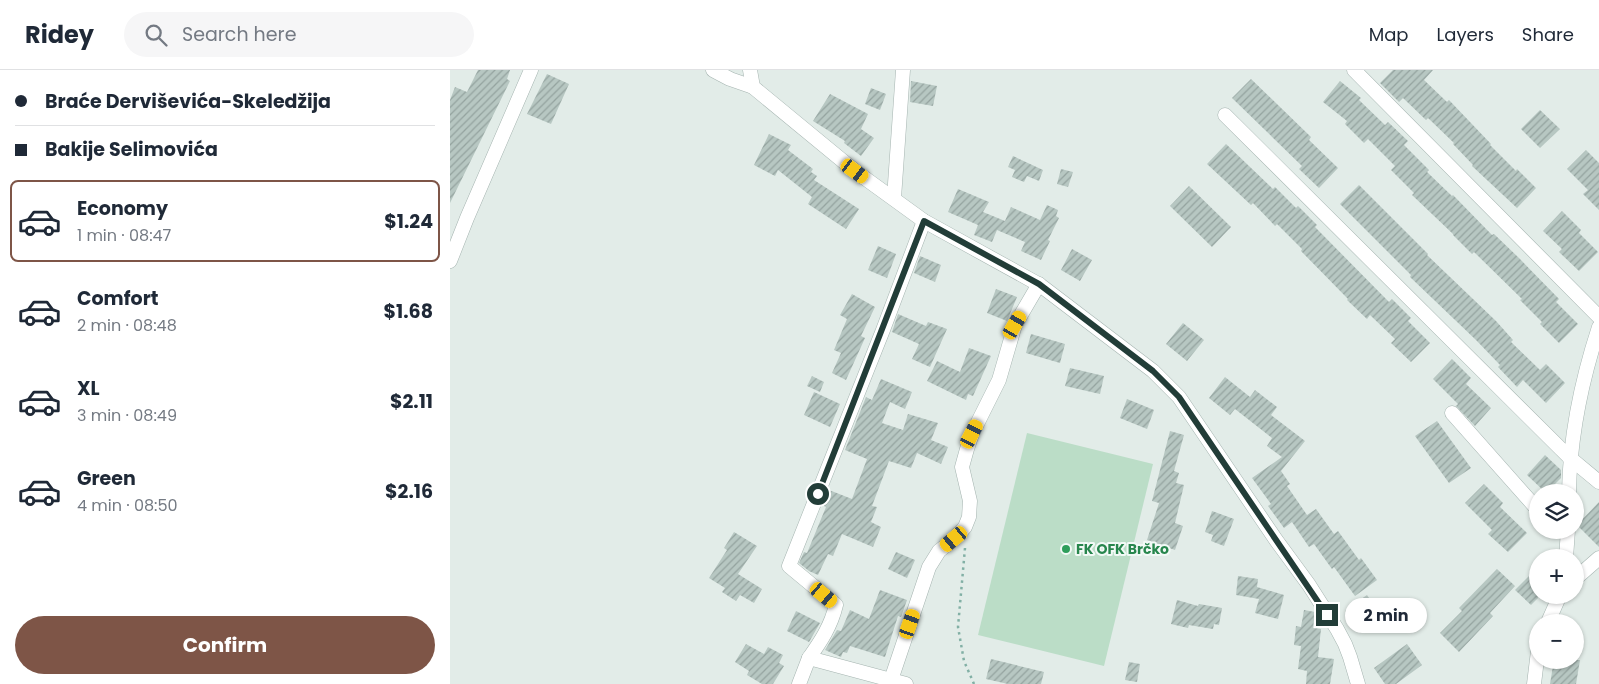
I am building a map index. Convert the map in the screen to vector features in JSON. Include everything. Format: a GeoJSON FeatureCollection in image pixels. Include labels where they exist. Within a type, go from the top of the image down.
{"type":"FeatureCollection","features":[{"type":"Feature","properties":{"kind":"street"},"geometry":{"type":"LineString","coordinates":[[450,261],[531,70]]}},
{"type":"Feature","properties":{"kind":"street"},"geometry":{"type":"LineString","coordinates":[[713,70],[730,79],[753,87],[855,171],[924,221],[1039,284],[1153,371],[1179,397],[1276,540],[1309,585],[1345,644],[1358,684]]}},
{"type":"Feature","properties":{"kind":"street"},"geometry":{"type":"LineString","coordinates":[[750,70],[753,87]]}},
{"type":"Feature","properties":{"kind":"street"},"geometry":{"type":"LineString","coordinates":[[894,198],[903,70]]}},
{"type":"Feature","properties":{"kind":"street"},"geometry":{"type":"LineString","coordinates":[[1354,70],[1599,318]]}},
{"type":"Feature","properties":{"kind":"street"},"geometry":{"type":"LineString","coordinates":[[1225,115],[1570,458],[1599,482]]}},
{"type":"Feature","properties":{"kind":"street"},"geometry":{"type":"LineString","coordinates":[[799,684],[809,658],[825,635],[836,605],[789,566],[883,330],[924,221]]}},
{"type":"Feature","properties":{"kind":"street"},"geometry":{"type":"LineString","coordinates":[[891,680],[929,567],[939,551],[954,539],[965,526],[970,510],[968,489],[962,467],[967,448],[999,380],[1015,325],[1039,284]]}},
{"type":"Feature","properties":{"kind":"street"},"geometry":{"type":"LineString","coordinates":[[1569,484],[1570,458],[1577,412],[1586,366],[1599,327]]}},
{"type":"Feature","properties":{"kind":"street"},"geometry":{"type":"LineString","coordinates":[[1452,413],[1529,500]]}},
{"type":"Feature","properties":{"kind":"street"},"geometry":{"type":"LineString","coordinates":[[1584,571],[1599,558]]}},
{"type":"Feature","properties":{"kind":"street"},"geometry":{"type":"LineString","coordinates":[[809,658],[906,684]]}},
{"type":"Feature","properties":{"kind":"street"},"geometry":{"type":"LineString","coordinates":[[1534,684],[1536,669]]}},
{"type":"Feature","properties":{"kind":"path"},"geometry":{"type":"LineString","coordinates":[[965,526],[966,540],[963,553],[958,627],[964,661],[974,684]]}},
{"type":"Feature","properties":{"kind":"green space","name":"FK OFK Brčko"},"geometry":{"type":"Polygon","coordinates":[[[1027,433],[1153,464],[1104,666],[978,635],[1027,433]]]}},
{"type":"Feature","properties":{"kind":"building"},"geometry":{"type":"Polygon","coordinates":[[[478,70],[510,70],[507,79],[510,81],[450,203],[450,100],[455,87],[467,92],[478,70]]]}},
{"type":"Feature","properties":{"kind":"building"},"geometry":{"type":"Polygon","coordinates":[[[1393,70],[1433,70],[1424,80],[1447,102],[1449,100],[1490,145],[1536,188],[1517,208],[1472,166],[1454,143],[1428,118],[1426,120],[1403,98],[1399,102],[1380,83],[1393,70]]]}},
{"type":"Feature","properties":{"kind":"building"},"geometry":{"type":"Polygon","coordinates":[[[547,74],[569,84],[551,124],[527,114],[547,74]]]}},
{"type":"Feature","properties":{"kind":"building"},"geometry":{"type":"Polygon","coordinates":[[[1251,79],[1311,137],[1309,140],[1338,168],[1319,188],[1299,169],[1302,166],[1232,98],[1251,79]]]}},
{"type":"Feature","properties":{"kind":"building"},"geometry":{"type":"Polygon","coordinates":[[[911,81],[937,86],[933,106],[910,102],[911,81]]]}},
{"type":"Feature","properties":{"kind":"building"},"geometry":{"type":"Polygon","coordinates":[[[1340,81],[1361,98],[1359,100],[1385,125],[1388,122],[1408,141],[1404,145],[1429,170],[1427,172],[1453,195],[1492,235],[1494,234],[1519,258],[1559,299],[1556,302],[1578,324],[1559,343],[1540,324],[1542,322],[1520,300],[1522,299],[1474,252],[1472,254],[1412,195],[1414,193],[1391,170],[1395,166],[1368,139],[1364,143],[1345,124],[1347,121],[1323,102],[1340,81]]]}},
{"type":"Feature","properties":{"kind":"building"},"geometry":{"type":"Polygon","coordinates":[[[871,88],[886,94],[880,110],[865,104],[871,88]]]}},
{"type":"Feature","properties":{"kind":"building"},"geometry":{"type":"Polygon","coordinates":[[[830,94],[868,114],[861,129],[874,138],[861,156],[844,143],[845,141],[813,121],[830,94]]]}},
{"type":"Feature","properties":{"kind":"building"},"geometry":{"type":"Polygon","coordinates":[[[1540,110],[1560,129],[1540,148],[1521,129],[1540,110]]]}},
{"type":"Feature","properties":{"kind":"building"},"geometry":{"type":"Polygon","coordinates":[[[769,134],[791,145],[788,150],[813,169],[811,172],[817,176],[814,180],[859,209],[846,229],[808,204],[812,197],[778,170],[775,176],[754,165],[769,134]]]}},
{"type":"Feature","properties":{"kind":"building"},"geometry":{"type":"Polygon","coordinates":[[[1226,144],[1273,189],[1275,187],[1296,208],[1298,206],[1317,225],[1315,227],[1389,302],[1392,299],[1411,318],[1408,321],[1430,343],[1411,362],[1391,343],[1395,339],[1370,315],[1367,319],[1347,300],[1277,224],[1275,226],[1253,203],[1251,205],[1207,164],[1226,144]]]}},
{"type":"Feature","properties":{"kind":"building"},"geometry":{"type":"Polygon","coordinates":[[[1586,150],[1599,163],[1599,210],[1583,194],[1588,190],[1567,169],[1586,150]]]}},
{"type":"Feature","properties":{"kind":"building"},"geometry":{"type":"Polygon","coordinates":[[[1013,156],[1043,170],[1039,181],[1027,176],[1024,182],[1012,177],[1015,170],[1008,167],[1013,156]]]}},
{"type":"Feature","properties":{"kind":"building"},"geometry":{"type":"Polygon","coordinates":[[[1061,169],[1073,172],[1068,187],[1057,184],[1061,169]]]}},
{"type":"Feature","properties":{"kind":"building"},"geometry":{"type":"Polygon","coordinates":[[[1359,185],[1427,255],[1496,321],[1513,340],[1511,342],[1540,370],[1546,364],[1565,383],[1546,403],[1523,380],[1517,387],[1498,367],[1500,365],[1476,340],[1410,277],[1411,275],[1340,204],[1359,185]]]}},
{"type":"Feature","properties":{"kind":"building"},"geometry":{"type":"Polygon","coordinates":[[[1189,186],[1231,227],[1212,247],[1170,206],[1189,186]]]}},
{"type":"Feature","properties":{"kind":"building"},"geometry":{"type":"Polygon","coordinates":[[[958,189],[989,202],[983,212],[1005,221],[1011,207],[1040,220],[1047,205],[1058,210],[1056,216],[1059,218],[1041,260],[1021,251],[1025,242],[997,230],[992,242],[974,235],[978,225],[948,212],[958,189]]]}},
{"type":"Feature","properties":{"kind":"building"},"geometry":{"type":"Polygon","coordinates":[[[1562,211],[1581,230],[1579,233],[1598,252],[1579,271],[1559,252],[1562,249],[1543,231],[1562,211]]]}},
{"type":"Feature","properties":{"kind":"building"},"geometry":{"type":"Polygon","coordinates":[[[878,246],[896,254],[887,278],[868,270],[878,246]]]}},
{"type":"Feature","properties":{"kind":"building"},"geometry":{"type":"Polygon","coordinates":[[[1072,249],[1092,260],[1080,281],[1061,270],[1072,249]]]}},
{"type":"Feature","properties":{"kind":"building"},"geometry":{"type":"Polygon","coordinates":[[[920,256],[941,265],[935,282],[914,273],[920,256]]]}},
{"type":"Feature","properties":{"kind":"building"},"geometry":{"type":"Polygon","coordinates":[[[996,289],[1017,297],[1007,321],[987,313],[996,289]]]}},
{"type":"Feature","properties":{"kind":"building"},"geometry":{"type":"Polygon","coordinates":[[[852,294],[875,307],[861,336],[865,338],[846,380],[832,373],[841,353],[834,350],[847,319],[840,315],[852,294]]]}},
{"type":"Feature","properties":{"kind":"building"},"geometry":{"type":"Polygon","coordinates":[[[898,314],[926,326],[928,322],[947,329],[930,367],[912,359],[919,344],[892,332],[898,314]]]}},
{"type":"Feature","properties":{"kind":"building"},"geometry":{"type":"Polygon","coordinates":[[[1183,323],[1204,340],[1187,361],[1166,344],[1183,323]]]}},
{"type":"Feature","properties":{"kind":"building"},"geometry":{"type":"Polygon","coordinates":[[[1031,334],[1065,344],[1060,363],[1026,353],[1031,334]]]}},
{"type":"Feature","properties":{"kind":"building"},"geometry":{"type":"Polygon","coordinates":[[[969,348],[991,356],[973,396],[968,394],[966,400],[927,381],[937,361],[960,372],[969,348]]]}},
{"type":"Feature","properties":{"kind":"building"},"geometry":{"type":"Polygon","coordinates":[[[1452,359],[1471,378],[1466,384],[1491,408],[1475,426],[1456,406],[1458,404],[1433,379],[1452,359]]]}},
{"type":"Feature","properties":{"kind":"building"},"geometry":{"type":"Polygon","coordinates":[[[1070,368],[1104,376],[1100,394],[1065,386],[1070,368]]]}},
{"type":"Feature","properties":{"kind":"building"},"geometry":{"type":"Polygon","coordinates":[[[812,376],[824,382],[820,392],[807,386],[812,376]]]}},
{"type":"Feature","properties":{"kind":"building"},"geometry":{"type":"Polygon","coordinates":[[[1225,377],[1250,397],[1255,390],[1277,407],[1271,415],[1305,441],[1281,471],[1290,484],[1287,486],[1307,515],[1316,509],[1334,534],[1338,531],[1359,560],[1361,558],[1377,580],[1355,596],[1314,544],[1309,547],[1292,522],[1284,528],[1268,506],[1271,504],[1252,478],[1282,457],[1267,446],[1272,438],[1235,409],[1230,415],[1209,398],[1225,377]]]}},
{"type":"Feature","properties":{"kind":"building"},"geometry":{"type":"Polygon","coordinates":[[[881,379],[912,392],[905,409],[890,402],[882,423],[903,430],[908,414],[938,423],[931,440],[948,447],[941,464],[917,453],[911,468],[889,461],[872,506],[877,507],[871,522],[881,527],[873,547],[842,534],[833,556],[828,554],[818,575],[799,563],[804,552],[807,553],[826,507],[824,506],[829,490],[852,499],[867,459],[845,450],[866,397],[872,400],[881,379]]]}},
{"type":"Feature","properties":{"kind":"building"},"geometry":{"type":"Polygon","coordinates":[[[814,392],[840,404],[830,427],[804,415],[814,392]]]}},
{"type":"Feature","properties":{"kind":"building"},"geometry":{"type":"Polygon","coordinates":[[[1127,399],[1154,410],[1147,429],[1120,418],[1127,399]]]}},
{"type":"Feature","properties":{"kind":"building"},"geometry":{"type":"Polygon","coordinates":[[[1437,421],[1471,468],[1449,483],[1415,436],[1437,421]]]}},
{"type":"Feature","properties":{"kind":"building"},"geometry":{"type":"Polygon","coordinates":[[[1170,431],[1184,435],[1174,471],[1179,473],[1176,483],[1184,485],[1175,523],[1183,526],[1175,550],[1147,540],[1159,503],[1152,501],[1170,431]]]}},
{"type":"Feature","properties":{"kind":"building"},"geometry":{"type":"Polygon","coordinates":[[[1545,455],[1561,470],[1561,478],[1555,484],[1537,484],[1527,475],[1545,455]]]}},
{"type":"Feature","properties":{"kind":"building"},"geometry":{"type":"Polygon","coordinates":[[[1484,484],[1503,503],[1500,507],[1527,533],[1508,552],[1488,534],[1492,530],[1465,503],[1484,484]]]}},
{"type":"Feature","properties":{"kind":"building"},"geometry":{"type":"Polygon","coordinates":[[[1599,502],[1599,547],[1584,532],[1584,518],[1599,502]]]}},
{"type":"Feature","properties":{"kind":"building"},"geometry":{"type":"Polygon","coordinates":[[[1212,511],[1234,519],[1224,546],[1211,541],[1213,535],[1205,532],[1212,511]]]}},
{"type":"Feature","properties":{"kind":"building"},"geometry":{"type":"Polygon","coordinates":[[[734,532],[757,546],[738,574],[762,589],[754,603],[740,595],[736,601],[722,592],[725,588],[709,578],[727,550],[724,548],[734,532]]]}},
{"type":"Feature","properties":{"kind":"building"},"geometry":{"type":"Polygon","coordinates":[[[896,552],[915,560],[907,578],[888,569],[896,552]]]}},
{"type":"Feature","properties":{"kind":"building"},"geometry":{"type":"Polygon","coordinates":[[[1497,569],[1515,586],[1490,613],[1493,616],[1459,652],[1440,633],[1462,611],[1459,608],[1497,569]]]}},
{"type":"Feature","properties":{"kind":"building"},"geometry":{"type":"Polygon","coordinates":[[[1238,576],[1258,579],[1257,587],[1284,595],[1278,619],[1255,613],[1259,599],[1236,595],[1238,576]]]}},
{"type":"Feature","properties":{"kind":"building"},"geometry":{"type":"Polygon","coordinates":[[[1529,576],[1529,603],[1515,590],[1529,576]]]}},
{"type":"Feature","properties":{"kind":"building"},"geometry":{"type":"Polygon","coordinates":[[[880,590],[907,600],[901,617],[898,616],[885,657],[850,646],[847,653],[843,652],[841,657],[825,650],[837,630],[841,631],[850,610],[869,619],[880,590]]]}},
{"type":"Feature","properties":{"kind":"building"},"geometry":{"type":"Polygon","coordinates":[[[1367,595],[1382,618],[1360,633],[1345,611],[1367,595]]]}},
{"type":"Feature","properties":{"kind":"building"},"geometry":{"type":"Polygon","coordinates":[[[1177,600],[1198,606],[1199,604],[1222,608],[1219,625],[1214,624],[1213,629],[1189,625],[1188,628],[1171,624],[1177,600]]]}},
{"type":"Feature","properties":{"kind":"building"},"geometry":{"type":"Polygon","coordinates":[[[1304,610],[1315,612],[1313,628],[1321,629],[1318,657],[1334,659],[1330,684],[1306,684],[1307,671],[1298,669],[1301,646],[1294,645],[1296,626],[1301,627],[1304,610]]]}},
{"type":"Feature","properties":{"kind":"building"},"geometry":{"type":"Polygon","coordinates":[[[796,611],[820,623],[809,642],[787,631],[796,611]]]}},
{"type":"Feature","properties":{"kind":"building"},"geometry":{"type":"Polygon","coordinates":[[[746,644],[764,654],[768,647],[783,655],[779,663],[784,666],[773,684],[762,684],[747,675],[749,671],[735,662],[746,644]]]}},
{"type":"Feature","properties":{"kind":"building"},"geometry":{"type":"Polygon","coordinates":[[[1407,644],[1422,665],[1396,684],[1385,684],[1374,668],[1407,644]]]}},
{"type":"Feature","properties":{"kind":"building"},"geometry":{"type":"Polygon","coordinates":[[[991,659],[1044,672],[1041,684],[1008,684],[986,679],[991,659]]]}},
{"type":"Feature","properties":{"kind":"building"},"geometry":{"type":"Polygon","coordinates":[[[1129,662],[1140,664],[1137,682],[1125,680],[1129,662]]]}},
{"type":"Feature","properties":{"kind":"building"},"geometry":{"type":"Polygon","coordinates":[[[1552,669],[1578,669],[1576,684],[1550,684],[1552,669]]]}},
{"type":"Feature","properties":{"kind":"place","name":"FK OFK Brčko"},"geometry":{"type":"Point","coordinates":[1066,549]}},
{"type":"Feature","properties":{"kind":"route"},"geometry":{"type":"LineString","coordinates":[[818,494],[924,221],[1039,284],[1153,371],[1179,397],[1199,425],[1276,540],[1309,585],[1327,615]]}}]}
